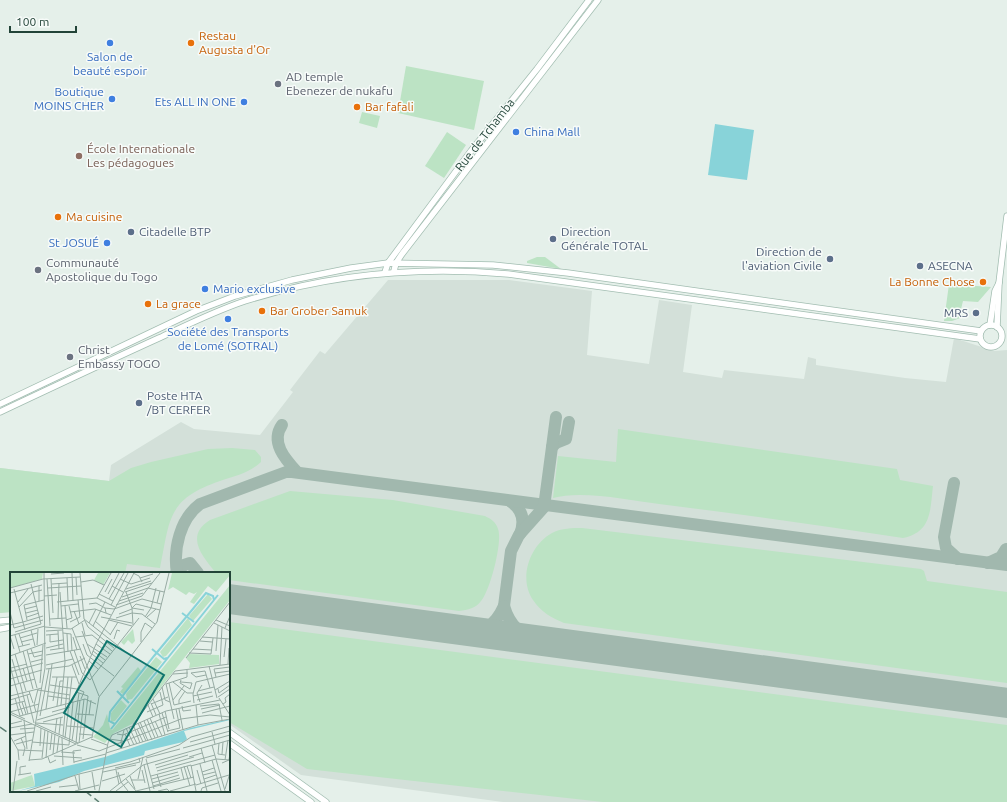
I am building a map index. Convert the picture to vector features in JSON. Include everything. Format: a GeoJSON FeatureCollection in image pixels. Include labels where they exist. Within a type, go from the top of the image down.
{"type":"FeatureCollection","features":[{"type":"Feature","properties":{"kind":"main road","name":"Rue de Tchamba"},"geometry":{"type":"LineString","coordinates":[[385,272],[388,263],[471,151],[537,69],[589,0]]}},
{"type":"Feature","properties":{"kind":"main road","name":"Rue de Tchamba"},"geometry":{"type":"LineString","coordinates":[[394,271],[396,263],[445,196],[598,0]]}},
{"type":"Feature","properties":{"kind":"main road"},"geometry":{"type":"LineString","coordinates":[[997,328],[999,283],[1007,216]]}},
{"type":"Feature","properties":{"kind":"main road"},"geometry":{"type":"LineString","coordinates":[[0,404],[196,311],[235,296],[283,282],[351,268],[388,263],[493,265],[568,273],[982,331]]}},
{"type":"Feature","properties":{"kind":"main road"},"geometry":{"type":"LineString","coordinates":[[0,412],[209,314],[273,293],[320,282],[394,271],[476,272],[513,275],[980,339],[985,346],[997,346],[1004,341],[1004,333],[990,325]]}},
{"type":"Feature","properties":{"kind":"main road"},"geometry":{"type":"LineString","coordinates":[[980,339],[982,331],[990,325],[996,291],[999,283]]}},
{"type":"Feature","properties":{"kind":"main road"},"geometry":{"type":"LineString","coordinates":[[0,621],[10,620]]}},
{"type":"Feature","properties":{"kind":"main road"},"geometry":{"type":"LineString","coordinates":[[0,629],[10,627]]}},
{"type":"Feature","properties":{"kind":"main road"},"geometry":{"type":"LineString","coordinates":[[230,733],[326,802]]}},
{"type":"Feature","properties":{"kind":"main road"},"geometry":{"type":"LineString","coordinates":[[230,744],[311,802]]}},
{"type":"Feature","properties":{"kind":"shaded area"},"geometry":{"type":"Polygon","coordinates":[[[388,280],[509,280],[592,291],[587,355],[649,364],[659,300],[692,305],[683,372],[722,378],[724,370],[804,379],[808,357],[816,359],[816,365],[905,378],[946,382],[954,338],[994,351],[1007,350],[1007,802],[503,802],[301,775],[230,725],[230,572],[10,572],[10,612],[0,613],[0,468],[109,481],[111,465],[181,422],[194,429],[260,435],[293,392],[290,390],[320,351],[325,354],[388,280]]]}},
{"type":"Feature","properties":{"kind":"green space"},"geometry":{"type":"Polygon","coordinates":[[[406,66],[484,81],[474,130],[398,113],[406,66]]]}},
{"type":"Feature","properties":{"kind":"green space"},"geometry":{"type":"Polygon","coordinates":[[[362,112],[380,116],[377,128],[359,123],[362,112]]]}},
{"type":"Feature","properties":{"kind":"green space"},"geometry":{"type":"Polygon","coordinates":[[[447,132],[466,145],[444,178],[425,166],[447,132]]]}},
{"type":"Feature","properties":{"kind":"green space"},"geometry":{"type":"Polygon","coordinates":[[[537,257],[545,257],[561,269],[527,263],[527,261],[537,257]]]}},
{"type":"Feature","properties":{"kind":"green space"},"geometry":{"type":"Polygon","coordinates":[[[949,284],[991,287],[978,302],[963,301],[960,313],[965,314],[963,317],[952,321],[944,321],[949,284]]]}},
{"type":"Feature","properties":{"kind":"green space"},"geometry":{"type":"Polygon","coordinates":[[[618,429],[897,469],[900,480],[933,486],[928,519],[920,531],[903,538],[605,496],[577,495],[553,498],[558,456],[616,462],[618,429]]]}},
{"type":"Feature","properties":{"kind":"green space"},"geometry":{"type":"Polygon","coordinates":[[[232,448],[255,450],[261,457],[261,462],[242,474],[203,488],[190,495],[180,504],[169,524],[160,568],[127,564],[125,572],[10,572],[10,612],[0,613],[0,468],[109,481],[131,468],[208,449],[232,448]]]}},
{"type":"Feature","properties":{"kind":"green space"},"geometry":{"type":"Polygon","coordinates":[[[290,491],[393,500],[485,516],[496,524],[499,535],[499,544],[495,566],[485,596],[474,607],[459,611],[230,580],[230,572],[215,572],[198,546],[198,533],[202,526],[210,520],[290,491]]]}},
{"type":"Feature","properties":{"kind":"green space"},"geometry":{"type":"Polygon","coordinates":[[[582,528],[921,569],[924,571],[927,581],[1007,592],[1007,683],[564,623],[547,614],[533,600],[527,582],[527,572],[532,554],[544,538],[560,530],[582,528]]]}},
{"type":"Feature","properties":{"kind":"green space"},"geometry":{"type":"Polygon","coordinates":[[[230,622],[1007,725],[1007,802],[603,802],[307,769],[230,723],[230,622]]]}},
{"type":"Feature","properties":{"kind":"water"},"geometry":{"type":"Polygon","coordinates":[[[715,124],[754,130],[747,180],[708,175],[715,124]]]}},
{"type":"Feature","properties":{"kind":"taxiway"},"geometry":{"type":"LineString","coordinates":[[504,606],[511,551],[519,535],[544,507],[556,417]]}},
{"type":"Feature","properties":{"kind":"taxiway"},"geometry":{"type":"LineString","coordinates":[[552,447],[556,443],[566,439],[569,422]]}},
{"type":"Feature","properties":{"kind":"taxiway"},"geometry":{"type":"LineString","coordinates":[[282,425],[279,431],[278,444],[288,462],[297,472]]}},
{"type":"Feature","properties":{"kind":"taxiway"},"geometry":{"type":"LineString","coordinates":[[177,572],[177,545],[183,526],[193,510],[200,504],[286,472],[1007,565]]}},
{"type":"Feature","properties":{"kind":"taxiway"},"geometry":{"type":"LineString","coordinates":[[954,483],[944,537],[946,548],[958,559]]}},
{"type":"Feature","properties":{"kind":"taxiway"},"geometry":{"type":"LineString","coordinates":[[511,502],[515,505],[522,516],[523,520],[520,534]]}},
{"type":"Feature","properties":{"kind":"taxiway"},"geometry":{"type":"LineString","coordinates":[[988,563],[1001,557],[1006,549]]}},
{"type":"Feature","properties":{"kind":"taxiway"},"geometry":{"type":"LineString","coordinates":[[177,572],[184,565],[190,563],[197,572]]}},
{"type":"Feature","properties":{"kind":"taxiway"},"geometry":{"type":"LineString","coordinates":[[461,631],[476,630],[487,627],[492,624],[504,606],[510,620],[518,630],[529,637],[544,641]]}},
{"type":"Feature","properties":{"kind":"runway"},"geometry":{"type":"LineString","coordinates":[[230,599],[1007,703]]}},
{"type":"Feature","properties":{"kind":"railway"},"geometry":{"type":"LineString","coordinates":[[0,727],[10,734]]}},
{"type":"Feature","properties":{"kind":"railway"},"geometry":{"type":"LineString","coordinates":[[86,792],[99,802]]}},
{"type":"Feature","properties":{"kind":"place","name":"Salon de beauté espoir"},"geometry":{"type":"Point","coordinates":[110,43]}},
{"type":"Feature","properties":{"kind":"place","name":"Restau Augusta d'Or"},"geometry":{"type":"Point","coordinates":[191,43]}},
{"type":"Feature","properties":{"kind":"place","name":"AD temple Ebenezer de nukafu"},"geometry":{"type":"Point","coordinates":[278,84]}},
{"type":"Feature","properties":{"kind":"place","name":"Boutique MOINS CHER"},"geometry":{"type":"Point","coordinates":[112,99]}},
{"type":"Feature","properties":{"kind":"place","name":"Ets ALL IN ONE"},"geometry":{"type":"Point","coordinates":[244,102]}},
{"type":"Feature","properties":{"kind":"place","name":"Bar fafali"},"geometry":{"type":"Point","coordinates":[357,107]}},
{"type":"Feature","properties":{"kind":"place","name":"China Mall"},"geometry":{"type":"Point","coordinates":[516,132]}},
{"type":"Feature","properties":{"kind":"place","name":"École Internationale Les pédagogues"},"geometry":{"type":"Point","coordinates":[79,156]}},
{"type":"Feature","properties":{"kind":"place","name":"Ma cuisine"},"geometry":{"type":"Point","coordinates":[58,217]}},
{"type":"Feature","properties":{"kind":"place","name":"Citadelle BTP"},"geometry":{"type":"Point","coordinates":[131,232]}},
{"type":"Feature","properties":{"kind":"place","name":"Direction Générale TOTAL"},"geometry":{"type":"Point","coordinates":[553,239]}},
{"type":"Feature","properties":{"kind":"place","name":"St JOSUÉ"},"geometry":{"type":"Point","coordinates":[107,243]}},
{"type":"Feature","properties":{"kind":"place","name":"Direction de l'aviation Civile"},"geometry":{"type":"Point","coordinates":[830,259]}},
{"type":"Feature","properties":{"kind":"place","name":"ASECNA"},"geometry":{"type":"Point","coordinates":[920,266]}},
{"type":"Feature","properties":{"kind":"place","name":"Communauté Apostolique du Togo"},"geometry":{"type":"Point","coordinates":[38,270]}},
{"type":"Feature","properties":{"kind":"place","name":"La Bonne Chose"},"geometry":{"type":"Point","coordinates":[983,282]}},
{"type":"Feature","properties":{"kind":"place","name":"Mario exclusive"},"geometry":{"type":"Point","coordinates":[205,289]}},
{"type":"Feature","properties":{"kind":"place","name":"La grace"},"geometry":{"type":"Point","coordinates":[148,304]}},
{"type":"Feature","properties":{"kind":"place","name":"Bar Grober Samuk"},"geometry":{"type":"Point","coordinates":[262,311]}},
{"type":"Feature","properties":{"kind":"place","name":"MRS"},"geometry":{"type":"Point","coordinates":[976,313]}},
{"type":"Feature","properties":{"kind":"place","name":"Société des Transports de Lomé (SOTRAL)"},"geometry":{"type":"Point","coordinates":[228,319]}},
{"type":"Feature","properties":{"kind":"place","name":"Christ Embassy TOGO"},"geometry":{"type":"Point","coordinates":[70,357]}},
{"type":"Feature","properties":{"kind":"place","name":"Poste HTA /BT CERFER"},"geometry":{"type":"Point","coordinates":[139,403]}}]}
